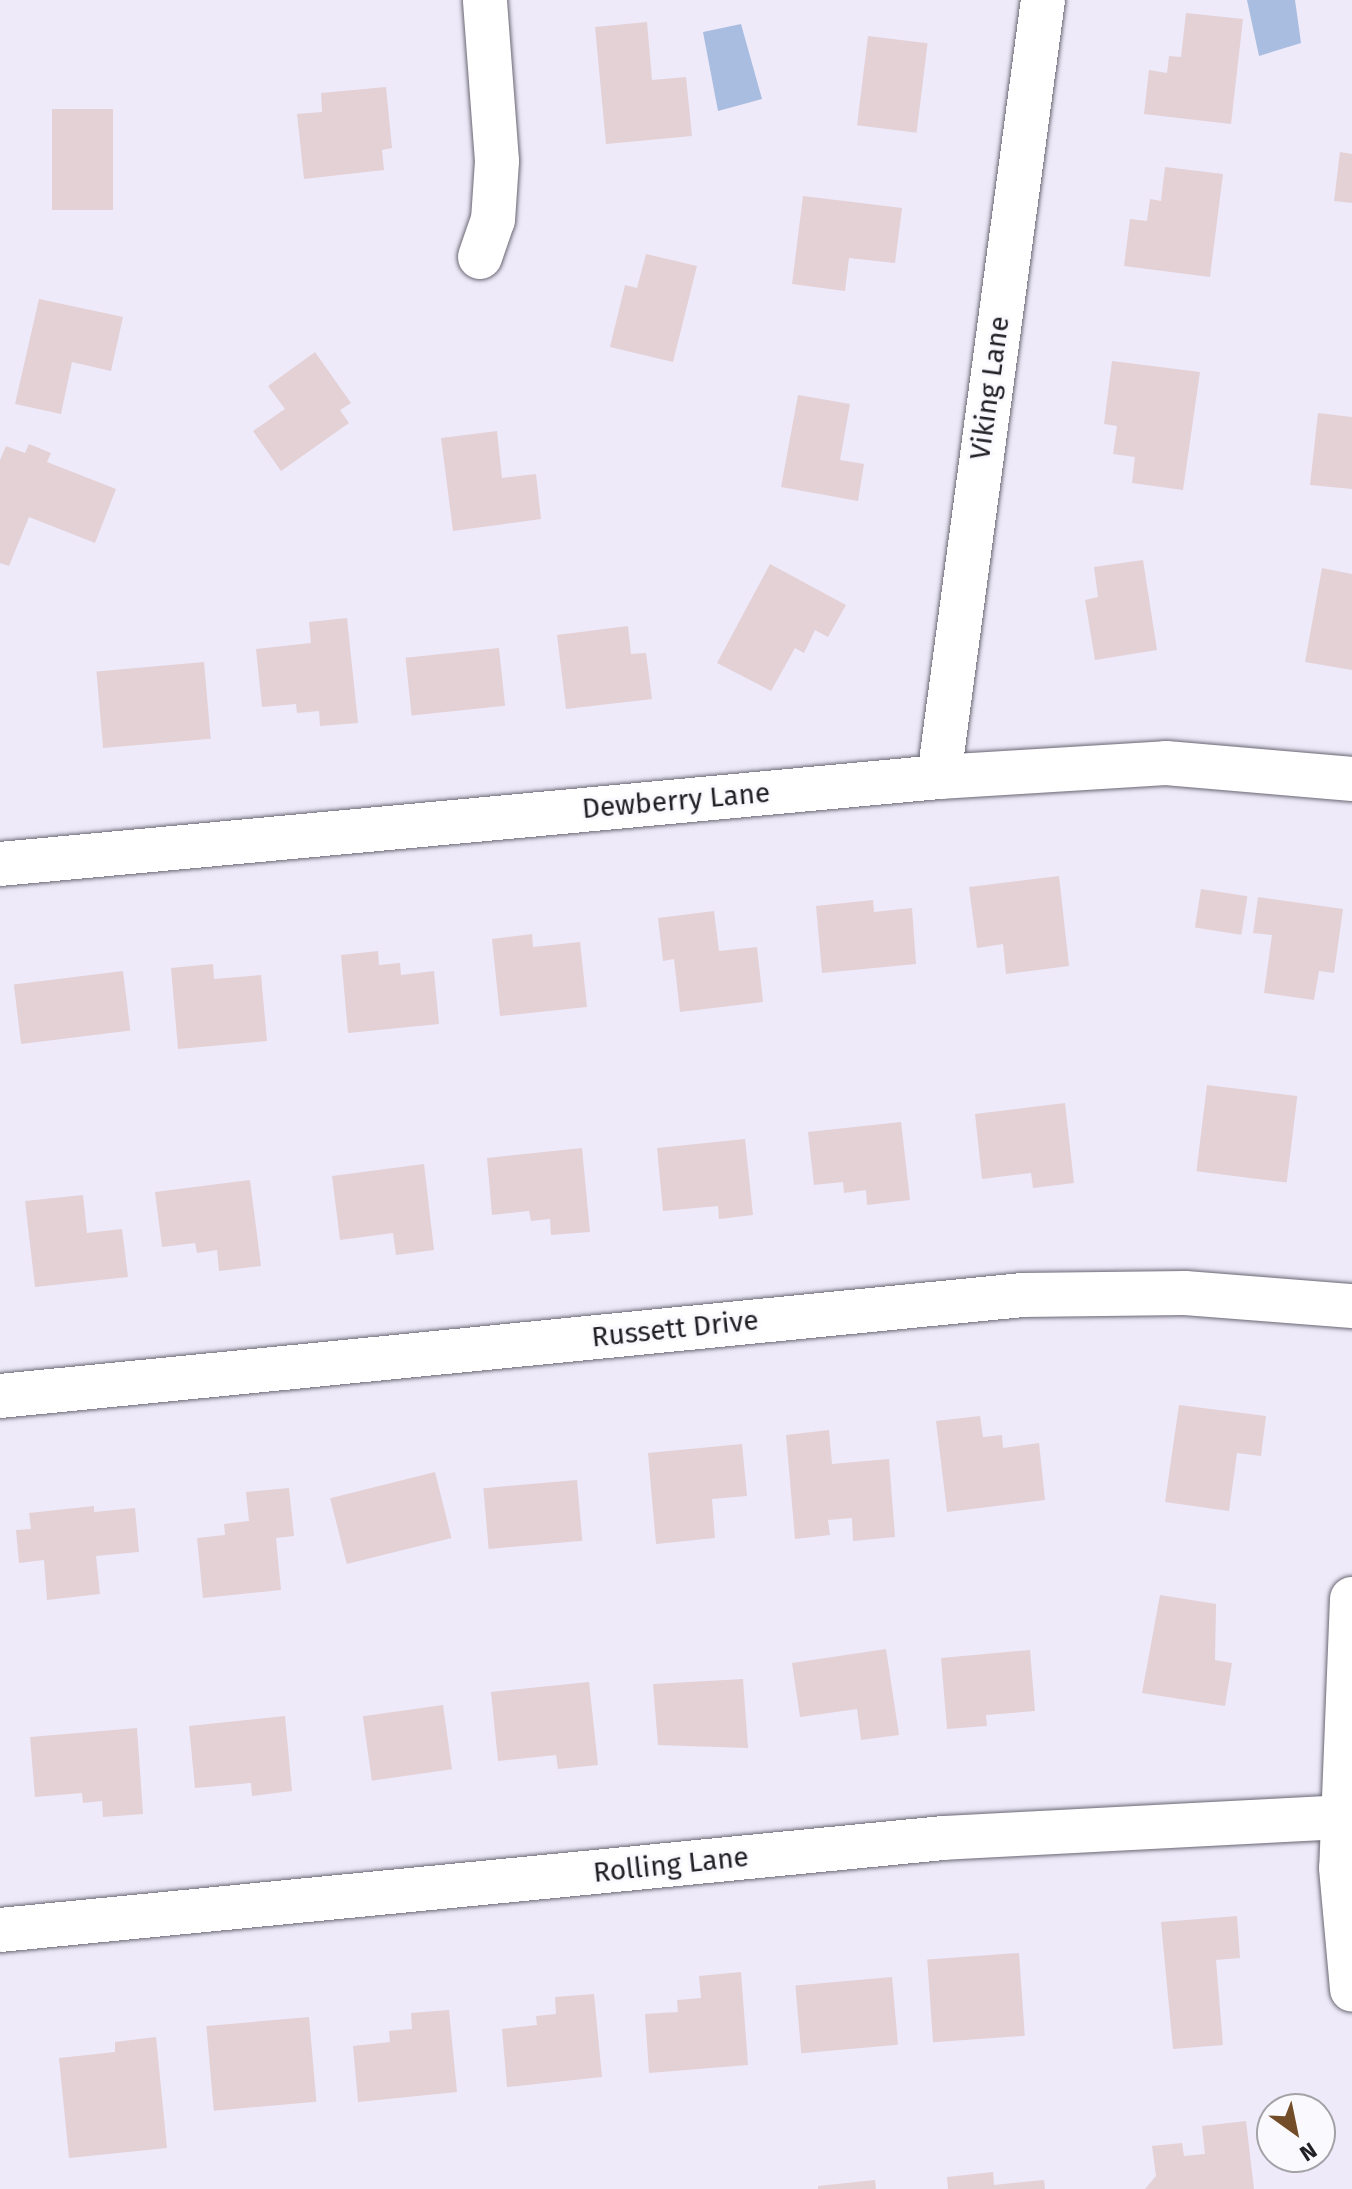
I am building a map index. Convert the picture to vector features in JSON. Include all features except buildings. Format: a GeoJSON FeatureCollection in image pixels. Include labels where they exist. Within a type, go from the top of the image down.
{"type":"FeatureCollection","features":[{"type":"Feature","properties":{"kind":"street"},"geometry":{"type":"LineString","coordinates":[[480,257],[493,220],[497,161],[485,0]]}},
{"type":"Feature","properties":{"kind":"street","name":"Viking Lane"},"geometry":{"type":"LineString","coordinates":[[939,777],[1043,0]]}},
{"type":"Feature","properties":{"kind":"street","name":"Dewberry Lane"},"geometry":{"type":"LineString","coordinates":[[0,864],[939,777],[1166,763],[1352,779]]}},
{"type":"Feature","properties":{"kind":"street","name":"Russett Drive"},"geometry":{"type":"LineString","coordinates":[[0,1396],[1022,1295],[1185,1293],[1352,1306]]}},
{"type":"Feature","properties":{"kind":"street"},"geometry":{"type":"LineString","coordinates":[[1352,1599],[1343,1817],[1352,1990]]}},
{"type":"Feature","properties":{"kind":"street","name":"Rolling Lane"},"geometry":{"type":"LineString","coordinates":[[0,1930],[943,1838],[1343,1817]]}},
{"type":"Feature","properties":{"kind":"water"},"geometry":{"type":"Polygon","coordinates":[[[1247,0],[1295,0],[1301,43],[1259,56],[1247,0]]]}},
{"type":"Feature","properties":{"kind":"water"},"geometry":{"type":"Polygon","coordinates":[[[741,24],[762,99],[718,111],[703,32],[741,24]]]}}]}
